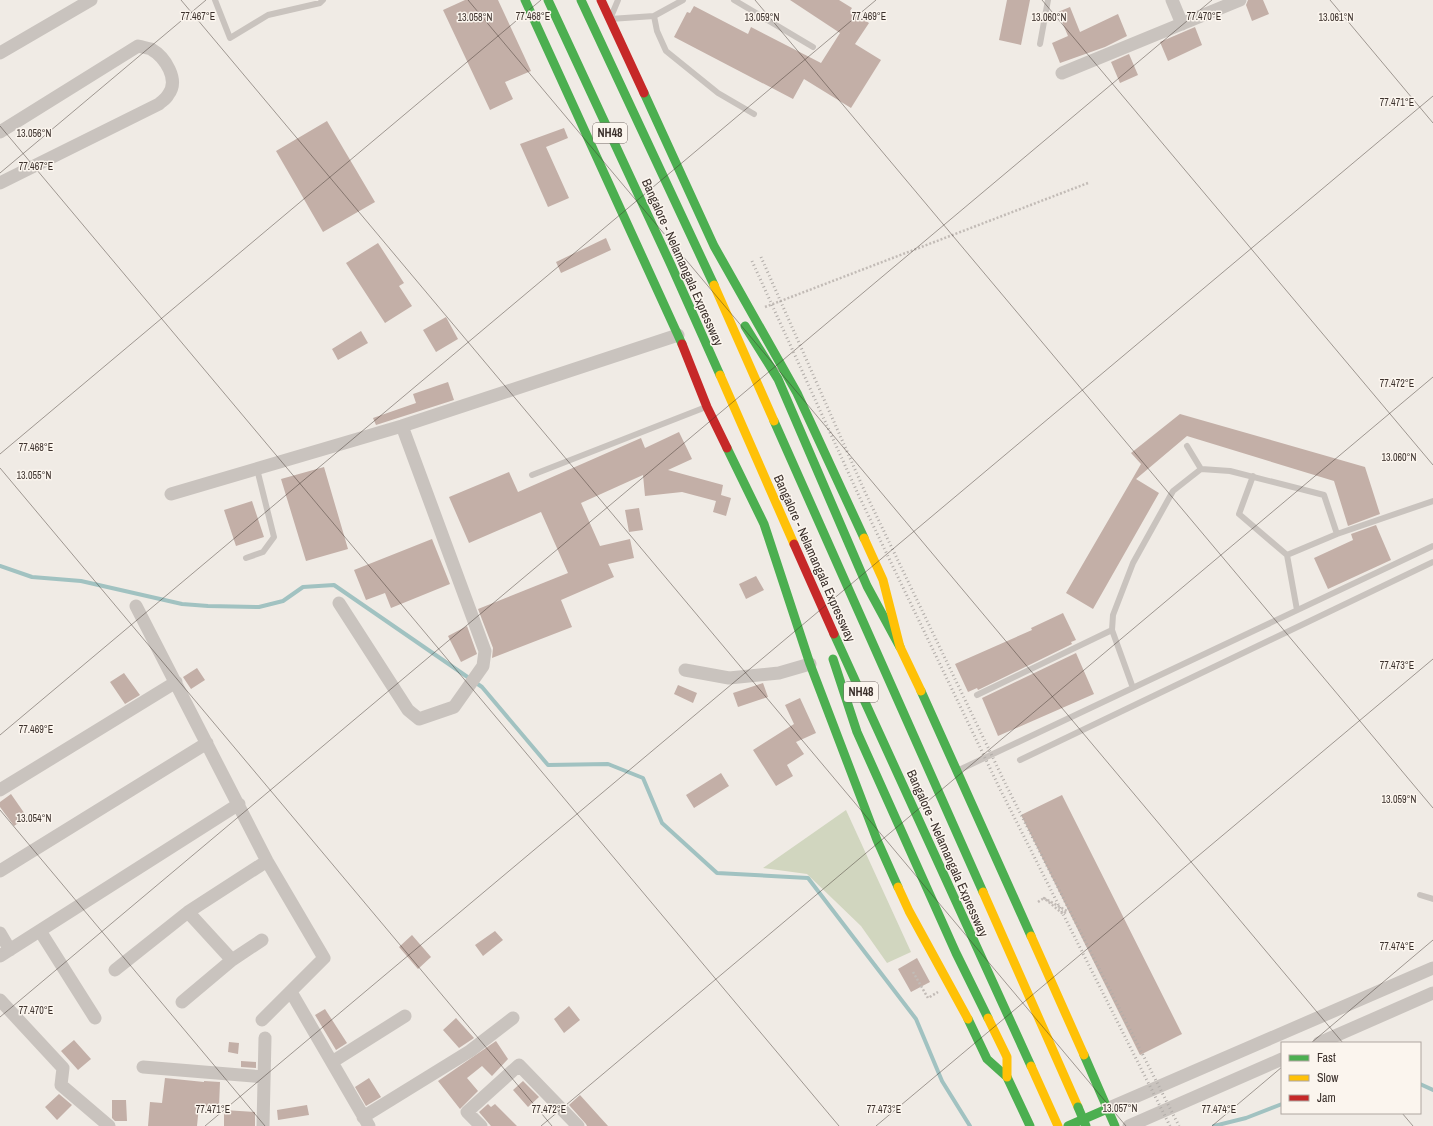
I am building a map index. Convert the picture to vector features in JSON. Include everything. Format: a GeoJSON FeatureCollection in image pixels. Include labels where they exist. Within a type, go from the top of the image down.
{"type":"FeatureCollection","features":[{"type":"Feature","properties":{"kind":"main road"},"geometry":{"type":"LineString","coordinates":[[525,0],[678,335],[707,407],[764,524],[810,664],[877,840],[909,911],[950,985],[987,1059],[1007,1077],[1030,1126]]}},
{"type":"Feature","properties":{"kind":"main road","name":"Bangalore - Nelamangala Expressway"},"geometry":{"type":"LineString","coordinates":[[548,0],[671,265],[816,594],[1058,1126]]}},
{"type":"Feature","properties":{"kind":"main road","name":"Bangalore - Nelamangala Expressway"},"geometry":{"type":"LineString","coordinates":[[581,0],[701,255],[1086,1126]]}},
{"type":"Feature","properties":{"kind":"main road"},"geometry":{"type":"LineString","coordinates":[[601,0],[714,246],[797,393],[883,580],[900,647]]}},
{"type":"Feature","properties":{"kind":"main road"},"geometry":{"type":"LineString","coordinates":[[701,255],[778,380],[867,586],[900,647],[958,771],[1115,1126]]}},
{"type":"Feature","properties":{"kind":"main road"},"geometry":{"type":"LineString","coordinates":[[816,594],[837,672],[857,732],[956,953],[1007,1057],[1007,1077]]}},
{"type":"Feature","properties":{"kind":"main road"},"geometry":{"type":"LineString","coordinates":[[1068,1126],[1108,1109]]}},
{"type":"Feature","properties":{"kind":"street"},"geometry":{"type":"LineString","coordinates":[[0,53],[91,0]]}},
{"type":"Feature","properties":{"kind":"street"},"geometry":{"type":"LineString","coordinates":[[1172,0],[1182,24]]}},
{"type":"Feature","properties":{"kind":"street"},"geometry":{"type":"LineString","coordinates":[[1062,73],[1240,0]]}},
{"type":"Feature","properties":{"kind":"street"},"geometry":{"type":"LineString","coordinates":[[0,132],[138,46],[150,49],[163,60],[170,70],[172,82],[169,94],[159,104],[0,183]]}},
{"type":"Feature","properties":{"kind":"street"},"geometry":{"type":"LineString","coordinates":[[171,494],[402,426],[678,335]]}},
{"type":"Feature","properties":{"kind":"street"},"geometry":{"type":"LineString","coordinates":[[339,603],[408,710],[419,719],[454,707],[483,666],[484,651],[402,426]]}},
{"type":"Feature","properties":{"kind":"street"},"geometry":{"type":"LineString","coordinates":[[136,606],[208,743],[267,861],[324,958],[262,1020]]}},
{"type":"Feature","properties":{"kind":"street"},"geometry":{"type":"LineString","coordinates":[[685,670],[729,678],[779,673],[810,664]]}},
{"type":"Feature","properties":{"kind":"street"},"geometry":{"type":"LineString","coordinates":[[0,790],[176,682]]}},
{"type":"Feature","properties":{"kind":"street"},"geometry":{"type":"LineString","coordinates":[[0,871],[208,743]]}},
{"type":"Feature","properties":{"kind":"street"},"geometry":{"type":"LineString","coordinates":[[0,933],[5,953],[239,804]]}},
{"type":"Feature","properties":{"kind":"street"},"geometry":{"type":"LineString","coordinates":[[115,970],[188,912],[267,861]]}},
{"type":"Feature","properties":{"kind":"street"},"geometry":{"type":"LineString","coordinates":[[188,912],[232,960]]}},
{"type":"Feature","properties":{"kind":"street"},"geometry":{"type":"LineString","coordinates":[[40,931],[95,1018]]}},
{"type":"Feature","properties":{"kind":"street"},"geometry":{"type":"LineString","coordinates":[[182,1002],[232,960],[262,940]]}},
{"type":"Feature","properties":{"kind":"street"},"geometry":{"type":"LineString","coordinates":[[1108,1109],[1433,968]]}},
{"type":"Feature","properties":{"kind":"street"},"geometry":{"type":"LineString","coordinates":[[291,992],[366,1122],[470,1051],[513,1018]]}},
{"type":"Feature","properties":{"kind":"street"},"geometry":{"type":"LineString","coordinates":[[1321,1042],[1433,993]]}},
{"type":"Feature","properties":{"kind":"street"},"geometry":{"type":"LineString","coordinates":[[0,1000],[63,1068],[61,1085],[109,1126]]}},
{"type":"Feature","properties":{"kind":"street"},"geometry":{"type":"LineString","coordinates":[[332,1062],[405,1016]]}},
{"type":"Feature","properties":{"kind":"street"},"geometry":{"type":"LineString","coordinates":[[263,1126],[265,1038]]}},
{"type":"Feature","properties":{"kind":"street"},"geometry":{"type":"LineString","coordinates":[[1129,1126],[1281,1059]]}},
{"type":"Feature","properties":{"kind":"street"},"geometry":{"type":"LineString","coordinates":[[481,1126],[467,1112],[519,1065],[578,1126]]}},
{"type":"Feature","properties":{"kind":"street"},"geometry":{"type":"LineString","coordinates":[[143,1067],[264,1077]]}},
{"type":"Feature","properties":{"kind":"lane"},"geometry":{"type":"LineString","coordinates":[[214,0],[230,38],[268,15],[320,3],[323,0]]}},
{"type":"Feature","properties":{"kind":"lane"},"geometry":{"type":"LineString","coordinates":[[618,0],[610,19],[654,16],[683,0]]}},
{"type":"Feature","properties":{"kind":"lane"},"geometry":{"type":"LineString","coordinates":[[734,0],[813,47]]}},
{"type":"Feature","properties":{"kind":"lane"},"geometry":{"type":"LineString","coordinates":[[1040,44],[1048,0]]}},
{"type":"Feature","properties":{"kind":"lane"},"geometry":{"type":"LineString","coordinates":[[654,16],[657,31],[666,51],[718,92],[754,114]]}},
{"type":"Feature","properties":{"kind":"lane"},"geometry":{"type":"LineString","coordinates":[[532,475],[707,407]]}},
{"type":"Feature","properties":{"kind":"lane"},"geometry":{"type":"LineString","coordinates":[[1186,446],[1201,469]]}},
{"type":"Feature","properties":{"kind":"lane"},"geometry":{"type":"LineString","coordinates":[[246,558],[262,552],[274,537],[257,468]]}},
{"type":"Feature","properties":{"kind":"lane"},"geometry":{"type":"LineString","coordinates":[[1133,688],[1112,630],[1112,614],[1133,563],[1173,492],[1201,469],[1230,471],[1324,495],[1337,534]]}},
{"type":"Feature","properties":{"kind":"lane"},"geometry":{"type":"LineString","coordinates":[[1253,476],[1239,514],[1287,555],[1298,610]]}},
{"type":"Feature","properties":{"kind":"lane"},"geometry":{"type":"LineString","coordinates":[[1287,555],[1337,534],[1433,501]]}},
{"type":"Feature","properties":{"kind":"lane"},"geometry":{"type":"LineString","coordinates":[[958,771],[1433,546]]}},
{"type":"Feature","properties":{"kind":"lane"},"geometry":{"type":"LineString","coordinates":[[1020,760],[1433,562]]}},
{"type":"Feature","properties":{"kind":"lane"},"geometry":{"type":"LineString","coordinates":[[977,695],[1112,630]]}},
{"type":"Feature","properties":{"kind":"lane"},"geometry":{"type":"LineString","coordinates":[[1420,896],[1433,900]]}},
{"type":"Feature","properties":{"kind":"path"},"geometry":{"type":"LineString","coordinates":[[752,312],[1088,182]]}},
{"type":"Feature","properties":{"kind":"path"},"geometry":{"type":"LineString","coordinates":[[1044,898],[1050,902],[1067,912],[1063,914],[1044,898]]}},
{"type":"Feature","properties":{"kind":"path"},"geometry":{"type":"LineString","coordinates":[[1038,902],[1044,898]]}},
{"type":"Feature","properties":{"kind":"path"},"geometry":{"type":"LineString","coordinates":[[913,972],[928,998],[950,985]]}},
{"type":"Feature","properties":{"kind":"green space"},"geometry":{"type":"Polygon","coordinates":[[[846,810],[911,952],[887,963],[861,926],[807,874],[763,868],[846,810]]]}},
{"type":"Feature","properties":{"kind":"building"},"geometry":{"type":"Polygon","coordinates":[[[465,0],[498,0],[531,71],[505,82],[513,99],[490,110],[443,10],[465,0]]]}},
{"type":"Feature","properties":{"kind":"building"},"geometry":{"type":"Polygon","coordinates":[[[790,0],[839,0],[852,8],[850,11],[869,23],[855,44],[881,60],[851,108],[804,79],[793,99],[674,37],[687,12],[690,13],[694,6],[748,34],[751,27],[821,63],[840,33],[790,0]]]}},
{"type":"Feature","properties":{"kind":"building"},"geometry":{"type":"Polygon","coordinates":[[[1007,0],[1030,0],[1021,45],[999,40],[1007,0]]]}},
{"type":"Feature","properties":{"kind":"building"},"geometry":{"type":"Polygon","coordinates":[[[1248,0],[1263,0],[1269,14],[1252,21],[1246,5],[1248,0]]]}},
{"type":"Feature","properties":{"kind":"building"},"geometry":{"type":"Polygon","coordinates":[[[1070,7],[1080,32],[1118,14],[1127,36],[1105,47],[1060,63],[1052,43],[1068,36],[1058,12],[1070,7]]]}},
{"type":"Feature","properties":{"kind":"building"},"geometry":{"type":"Polygon","coordinates":[[[1195,27],[1202,45],[1168,61],[1160,42],[1195,27]]]}},
{"type":"Feature","properties":{"kind":"building"},"geometry":{"type":"Polygon","coordinates":[[[1129,54],[1138,75],[1120,83],[1111,62],[1129,54]]]}},
{"type":"Feature","properties":{"kind":"building"},"geometry":{"type":"Polygon","coordinates":[[[327,121],[375,202],[323,232],[276,151],[327,121]]]}},
{"type":"Feature","properties":{"kind":"building"},"geometry":{"type":"Polygon","coordinates":[[[564,128],[568,138],[546,147],[569,198],[548,207],[520,144],[564,128]]]}},
{"type":"Feature","properties":{"kind":"building"},"geometry":{"type":"Polygon","coordinates":[[[606,238],[611,250],[561,273],[556,262],[606,238]]]}},
{"type":"Feature","properties":{"kind":"building"},"geometry":{"type":"Polygon","coordinates":[[[378,243],[404,283],[399,286],[412,306],[385,323],[346,263],[378,243]]]}},
{"type":"Feature","properties":{"kind":"building"},"geometry":{"type":"Polygon","coordinates":[[[446,317],[458,339],[436,352],[423,330],[446,317]]]}},
{"type":"Feature","properties":{"kind":"building"},"geometry":{"type":"Polygon","coordinates":[[[361,331],[368,343],[338,360],[332,349],[361,331]]]}},
{"type":"Feature","properties":{"kind":"building"},"geometry":{"type":"Polygon","coordinates":[[[448,382],[454,400],[376,425],[373,418],[416,403],[413,394],[448,382]]]}},
{"type":"Feature","properties":{"kind":"building"},"geometry":{"type":"Polygon","coordinates":[[[1180,414],[1365,467],[1380,514],[1348,526],[1334,481],[1187,436],[1136,479],[1159,493],[1093,609],[1066,593],[1141,464],[1131,453],[1180,414]]]}},
{"type":"Feature","properties":{"kind":"building"},"geometry":{"type":"Polygon","coordinates":[[[679,432],[692,459],[668,470],[723,485],[721,495],[731,498],[726,516],[713,512],[716,501],[682,492],[645,496],[643,475],[581,503],[600,546],[630,539],[634,558],[608,564],[614,577],[561,600],[572,627],[492,658],[493,648],[478,609],[568,573],[541,512],[469,543],[449,497],[509,472],[518,492],[641,438],[645,448],[679,432]]]}},
{"type":"Feature","properties":{"kind":"building"},"geometry":{"type":"Polygon","coordinates":[[[324,467],[348,549],[306,561],[281,479],[324,467]]]}},
{"type":"Feature","properties":{"kind":"building"},"geometry":{"type":"Polygon","coordinates":[[[252,501],[264,537],[236,546],[224,510],[252,501]]]}},
{"type":"Feature","properties":{"kind":"building"},"geometry":{"type":"Polygon","coordinates":[[[639,508],[643,530],[629,532],[625,510],[639,508]]]}},
{"type":"Feature","properties":{"kind":"building"},"geometry":{"type":"Polygon","coordinates":[[[1376,525],[1391,560],[1328,589],[1314,558],[1353,540],[1351,534],[1376,525]]]}},
{"type":"Feature","properties":{"kind":"building"},"geometry":{"type":"Polygon","coordinates":[[[432,539],[450,584],[391,608],[385,593],[366,600],[354,570],[432,539]]]}},
{"type":"Feature","properties":{"kind":"building"},"geometry":{"type":"Polygon","coordinates":[[[756,576],[764,590],[746,599],[739,584],[756,576]]]}},
{"type":"Feature","properties":{"kind":"building"},"geometry":{"type":"Polygon","coordinates":[[[1063,613],[1076,640],[1071,642],[1072,644],[978,690],[977,688],[968,692],[955,664],[1032,630],[1031,628],[1063,613]]]}},
{"type":"Feature","properties":{"kind":"building"},"geometry":{"type":"Polygon","coordinates":[[[467,626],[477,654],[461,662],[448,636],[467,626]]]}},
{"type":"Feature","properties":{"kind":"building"},"geometry":{"type":"Polygon","coordinates":[[[1076,653],[1094,694],[998,736],[982,698],[1076,653]]]}},
{"type":"Feature","properties":{"kind":"building"},"geometry":{"type":"Polygon","coordinates":[[[197,668],[205,680],[191,689],[183,677],[197,668]]]}},
{"type":"Feature","properties":{"kind":"building"},"geometry":{"type":"Polygon","coordinates":[[[124,673],[140,695],[125,704],[110,682],[124,673]]]}},
{"type":"Feature","properties":{"kind":"building"},"geometry":{"type":"Polygon","coordinates":[[[763,683],[768,697],[738,707],[733,693],[763,683]]]}},
{"type":"Feature","properties":{"kind":"building"},"geometry":{"type":"Polygon","coordinates":[[[678,685],[697,693],[693,703],[674,694],[678,685]]]}},
{"type":"Feature","properties":{"kind":"building"},"geometry":{"type":"Polygon","coordinates":[[[800,698],[816,733],[796,742],[804,754],[787,765],[793,776],[776,786],[753,750],[794,724],[785,705],[800,698]]]}},
{"type":"Feature","properties":{"kind":"building"},"geometry":{"type":"Polygon","coordinates":[[[721,773],[729,786],[694,808],[686,795],[721,773]]]}},
{"type":"Feature","properties":{"kind":"building"},"geometry":{"type":"Polygon","coordinates":[[[11,794],[27,817],[14,826],[0,807],[0,802],[11,794]]]}},
{"type":"Feature","properties":{"kind":"building"},"geometry":{"type":"Polygon","coordinates":[[[1062,795],[1182,1034],[1140,1055],[1021,815],[1062,795]]]}},
{"type":"Feature","properties":{"kind":"building"},"geometry":{"type":"Polygon","coordinates":[[[495,931],[503,940],[483,956],[475,945],[495,931]]]}},
{"type":"Feature","properties":{"kind":"building"},"geometry":{"type":"Polygon","coordinates":[[[412,935],[431,957],[418,969],[399,947],[412,935]]]}},
{"type":"Feature","properties":{"kind":"building"},"geometry":{"type":"Polygon","coordinates":[[[917,958],[930,982],[911,992],[898,969],[917,958]]]}},
{"type":"Feature","properties":{"kind":"building"},"geometry":{"type":"Polygon","coordinates":[[[569,1006],[580,1020],[564,1033],[554,1019],[569,1006]]]}},
{"type":"Feature","properties":{"kind":"building"},"geometry":{"type":"Polygon","coordinates":[[[325,1009],[347,1043],[336,1050],[315,1015],[325,1009]]]}},
{"type":"Feature","properties":{"kind":"building"},"geometry":{"type":"Polygon","coordinates":[[[456,1018],[474,1038],[459,1048],[443,1030],[456,1018]]]}},
{"type":"Feature","properties":{"kind":"building"},"geometry":{"type":"Polygon","coordinates":[[[74,1040],[91,1059],[78,1070],[61,1051],[74,1040]]]}},
{"type":"Feature","properties":{"kind":"building"},"geometry":{"type":"Polygon","coordinates":[[[496,1041],[508,1059],[492,1076],[482,1066],[467,1078],[478,1091],[460,1109],[438,1081],[496,1041]]]}},
{"type":"Feature","properties":{"kind":"building"},"geometry":{"type":"Polygon","coordinates":[[[229,1042],[239,1043],[238,1054],[228,1052],[229,1042]]]}},
{"type":"Feature","properties":{"kind":"building"},"geometry":{"type":"Polygon","coordinates":[[[241,1061],[256,1062],[256,1068],[241,1067],[241,1061]]]}},
{"type":"Feature","properties":{"kind":"building"},"geometry":{"type":"Polygon","coordinates":[[[165,1078],[220,1082],[219,1107],[199,1106],[197,1126],[148,1126],[150,1102],[162,1103],[165,1078]]]}},
{"type":"Feature","properties":{"kind":"building"},"geometry":{"type":"Polygon","coordinates":[[[369,1078],[381,1097],[366,1106],[355,1087],[369,1078]]]}},
{"type":"Feature","properties":{"kind":"building"},"geometry":{"type":"Polygon","coordinates":[[[523,1081],[539,1097],[528,1107],[513,1090],[523,1081]]]}},
{"type":"Feature","properties":{"kind":"building"},"geometry":{"type":"Polygon","coordinates":[[[59,1094],[72,1105],[57,1120],[45,1107],[59,1094]]]}},
{"type":"Feature","properties":{"kind":"building"},"geometry":{"type":"Polygon","coordinates":[[[580,1095],[608,1126],[587,1126],[569,1105],[580,1095]]]}},
{"type":"Feature","properties":{"kind":"building"},"geometry":{"type":"Polygon","coordinates":[[[112,1100],[126,1100],[127,1121],[115,1121],[112,1118],[112,1100]]]}},
{"type":"Feature","properties":{"kind":"building"},"geometry":{"type":"Polygon","coordinates":[[[488,1104],[491,1107],[495,1104],[517,1126],[491,1126],[479,1112],[488,1104]]]}},
{"type":"Feature","properties":{"kind":"building"},"geometry":{"type":"Polygon","coordinates":[[[307,1105],[309,1115],[278,1120],[277,1110],[307,1105]]]}},
{"type":"Feature","properties":{"kind":"building"},"geometry":{"type":"Polygon","coordinates":[[[224,1110],[255,1112],[255,1126],[224,1126],[224,1110]]]}},
{"type":"Feature","properties":{"kind":"waterway"},"geometry":{"type":"LineString","coordinates":[[0,566],[32,577],[81,581],[182,604],[208,606],[259,607],[283,601],[303,587],[334,585],[482,687],[548,765],[608,764],[643,778],[662,823],[717,873],[808,878],[916,1019],[942,1081],[970,1126]]}},
{"type":"Feature","properties":{"kind":"waterway"},"geometry":{"type":"LineString","coordinates":[[1421,1084],[1433,1090]]}},
{"type":"Feature","properties":{"kind":"waterway"},"geometry":{"type":"LineString","coordinates":[[1214,1126],[1246,1118],[1281,1104]]}},
{"type":"Feature","properties":{"kind":"railway"},"geometry":{"type":"LineString","coordinates":[[761,257],[865,492],[1007,787],[1179,1126]]}},
{"type":"Feature","properties":{"kind":"railway"},"geometry":{"type":"LineString","coordinates":[[752,261],[859,496],[1000,789],[1170,1126]]}},
{"type":"Feature","properties":{"kind":"traffic: fast"},"geometry":{"type":"LineString","coordinates":[[525,0],[682,344]]}},
{"type":"Feature","properties":{"kind":"traffic: fast"},"geometry":{"type":"LineString","coordinates":[[548,0],[671,265],[720,375]]}},
{"type":"Feature","properties":{"kind":"traffic: fast"},"geometry":{"type":"LineString","coordinates":[[581,0],[714,285]]}},
{"type":"Feature","properties":{"kind":"traffic: fast"},"geometry":{"type":"LineString","coordinates":[[644,93],[714,246],[797,393],[864,538]]}},
{"type":"Feature","properties":{"kind":"traffic: fast"},"geometry":{"type":"LineString","coordinates":[[745,326],[778,379],[867,586],[900,647]]}},
{"type":"Feature","properties":{"kind":"traffic: fast"},"geometry":{"type":"LineString","coordinates":[[774,421],[983,892]]}},
{"type":"Feature","properties":{"kind":"traffic: fast"},"geometry":{"type":"LineString","coordinates":[[727,448],[764,524],[810,664],[877,840],[898,887]]}},
{"type":"Feature","properties":{"kind":"traffic: fast"},"geometry":{"type":"LineString","coordinates":[[834,634],[1031,1066]]}},
{"type":"Feature","properties":{"kind":"traffic: fast"},"geometry":{"type":"LineString","coordinates":[[833,659],[857,732],[956,953],[988,1018]]}},
{"type":"Feature","properties":{"kind":"traffic: fast"},"geometry":{"type":"LineString","coordinates":[[921,691],[1031,936]]}},
{"type":"Feature","properties":{"kind":"traffic: fast"},"geometry":{"type":"LineString","coordinates":[[968,1019],[987,1059],[1007,1077],[1030,1126]]}},
{"type":"Feature","properties":{"kind":"traffic: fast"},"geometry":{"type":"LineString","coordinates":[[1084,1055],[1115,1126]]}},
{"type":"Feature","properties":{"kind":"traffic: fast"},"geometry":{"type":"LineString","coordinates":[[1078,1107],[1086,1126]]}},
{"type":"Feature","properties":{"kind":"traffic: fast"},"geometry":{"type":"LineString","coordinates":[[1068,1126],[1107,1109]]}},
{"type":"Feature","properties":{"kind":"traffic: slow"},"geometry":{"type":"LineString","coordinates":[[714,285],[774,421]]}},
{"type":"Feature","properties":{"kind":"traffic: slow"},"geometry":{"type":"LineString","coordinates":[[720,375],[794,544]]}},
{"type":"Feature","properties":{"kind":"traffic: slow"},"geometry":{"type":"LineString","coordinates":[[864,538],[883,580],[900,647],[921,691]]}},
{"type":"Feature","properties":{"kind":"traffic: slow"},"geometry":{"type":"LineString","coordinates":[[898,887],[909,911],[968,1019]]}},
{"type":"Feature","properties":{"kind":"traffic: slow"},"geometry":{"type":"LineString","coordinates":[[983,892],[1078,1107]]}},
{"type":"Feature","properties":{"kind":"traffic: slow"},"geometry":{"type":"LineString","coordinates":[[1031,936],[1084,1055]]}},
{"type":"Feature","properties":{"kind":"traffic: slow"},"geometry":{"type":"LineString","coordinates":[[988,1018],[1007,1057],[1007,1077]]}},
{"type":"Feature","properties":{"kind":"traffic: slow"},"geometry":{"type":"LineString","coordinates":[[1031,1066],[1058,1126]]}},
{"type":"Feature","properties":{"kind":"traffic: jam"},"geometry":{"type":"LineString","coordinates":[[601,0],[644,93]]}},
{"type":"Feature","properties":{"kind":"traffic: jam"},"geometry":{"type":"LineString","coordinates":[[682,344],[707,407],[727,448]]}},
{"type":"Feature","properties":{"kind":"traffic: jam"},"geometry":{"type":"LineString","coordinates":[[794,544],[834,634]]}}]}
